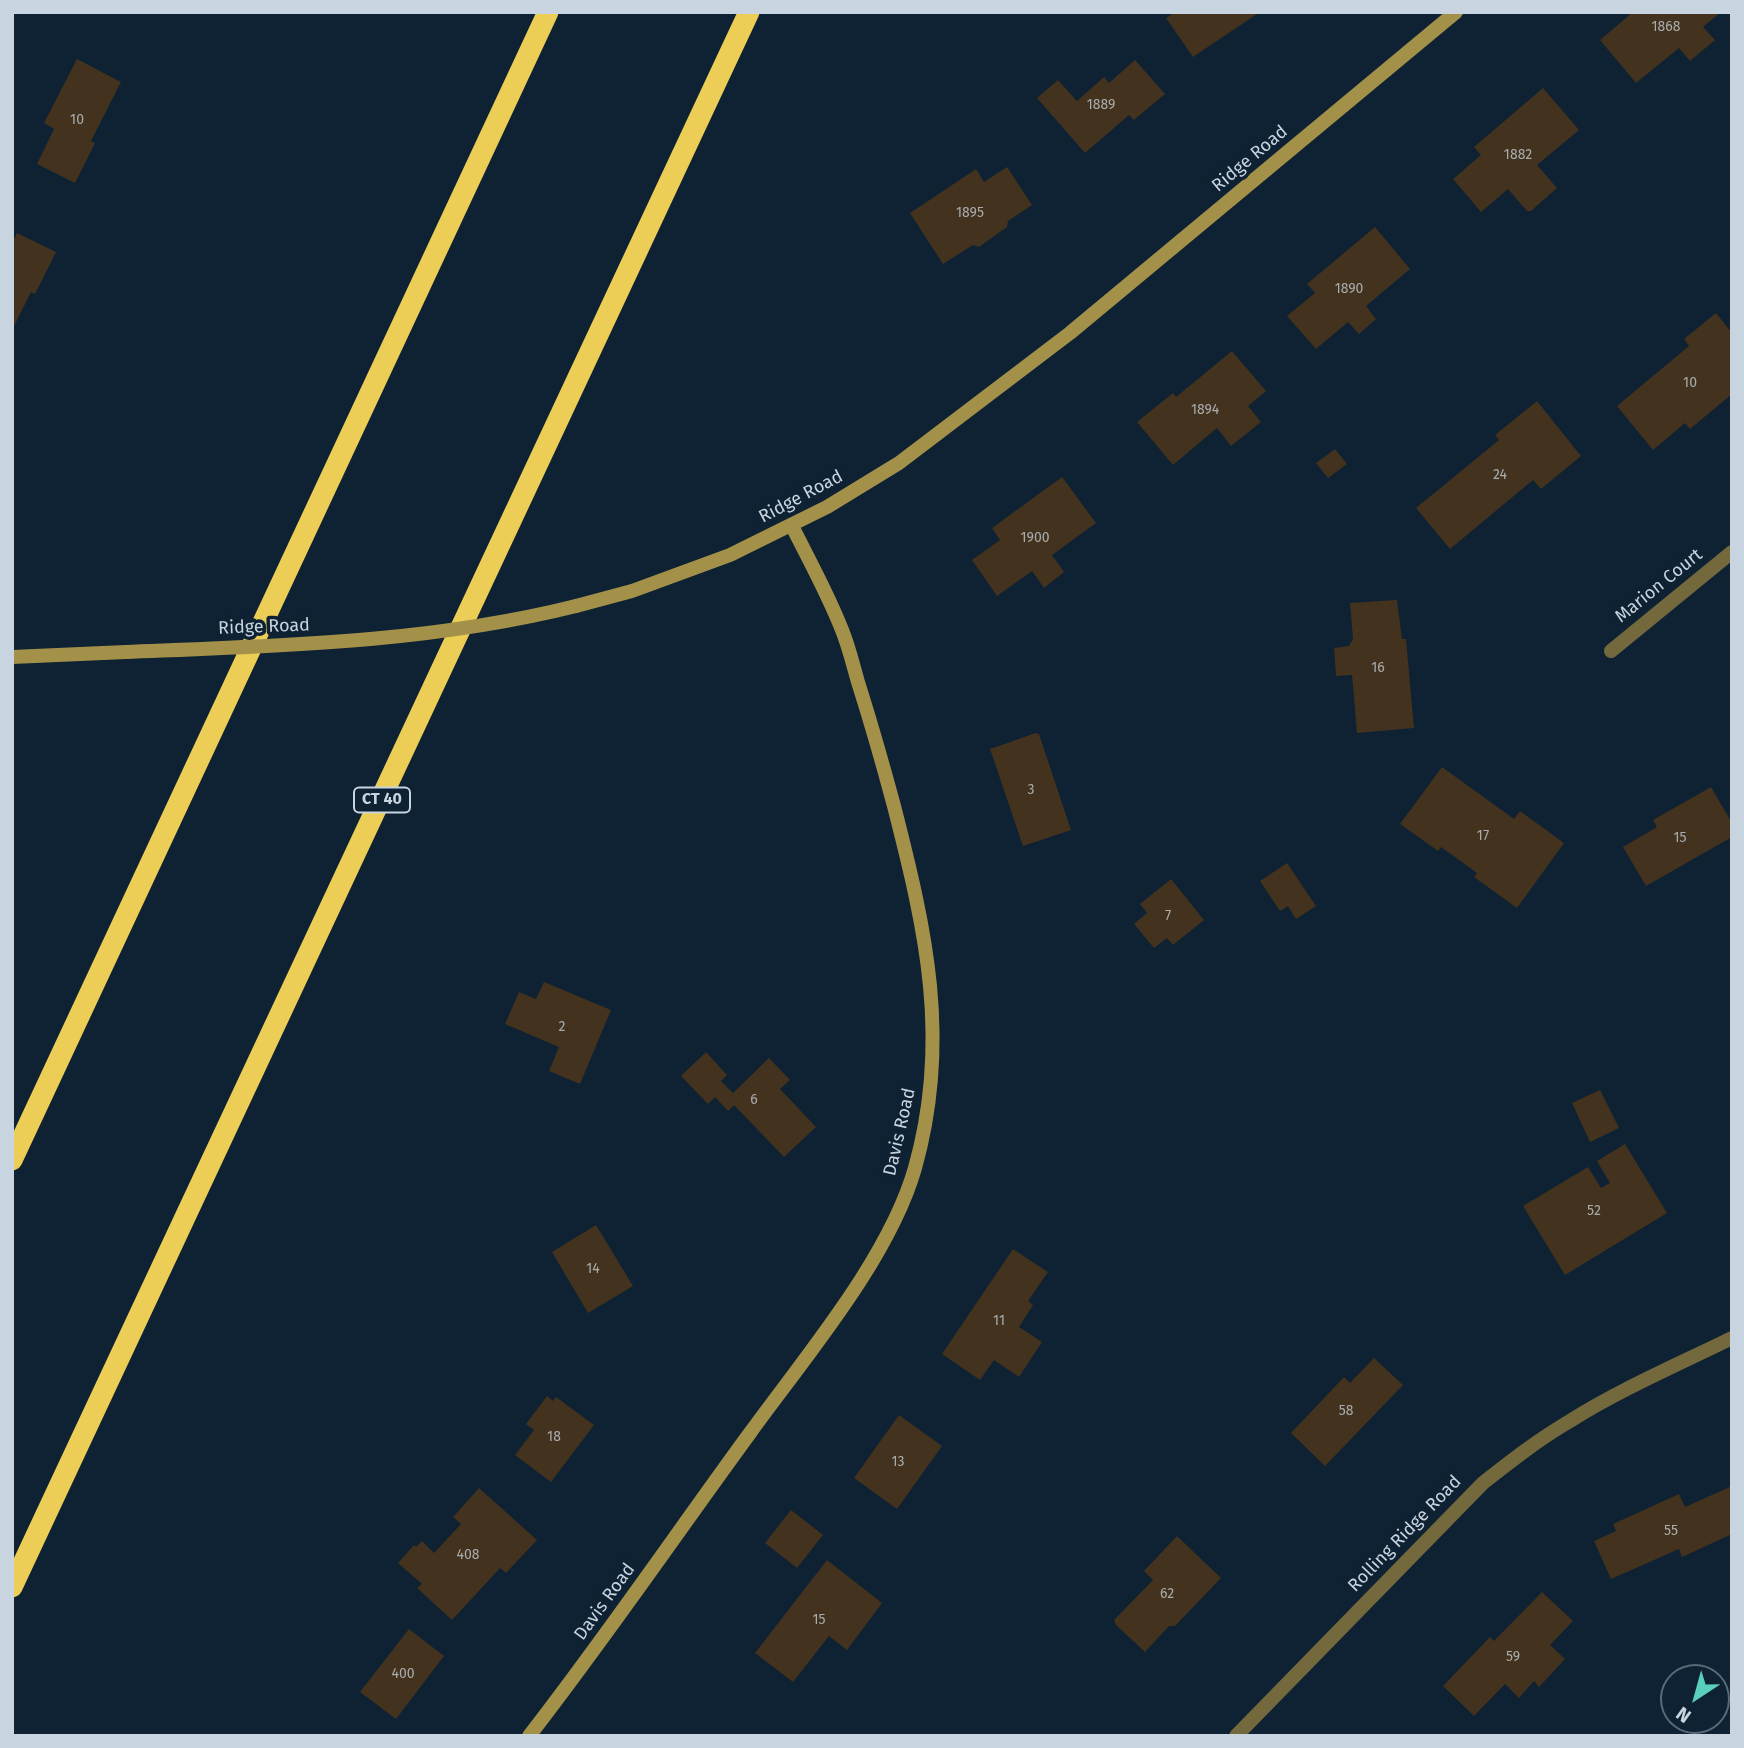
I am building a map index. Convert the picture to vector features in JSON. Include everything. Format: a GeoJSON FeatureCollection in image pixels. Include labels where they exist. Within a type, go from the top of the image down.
{"type":"FeatureCollection","features":[{"type":"Feature","properties":{"kind":"highway"},"geometry":{"type":"LineString","coordinates":[[12,1160],[548,12]]}},
{"type":"Feature","properties":{"kind":"highway","name":"CT 40"},"geometry":{"type":"LineString","coordinates":[[12,1587],[749,12]]}},
{"type":"Feature","properties":{"kind":"main road","name":"Ridge Road"},"geometry":{"type":"LineString","coordinates":[[12,657],[302,645],[402,637],[494,625],[576,606],[682,574],[730,555],[792,526],[899,463],[968,412],[1070,333],[1457,12]]}},
{"type":"Feature","properties":{"kind":"main road","name":"Davis Road"},"geometry":{"type":"LineString","coordinates":[[529,1736],[628,1604],[839,1311],[895,1218],[914,1171],[925,1126],[934,1052],[933,1010],[928,955],[915,890],[887,780],[842,631],[792,526]]}},
{"type":"Feature","properties":{"kind":"street","name":"Marion Court"},"geometry":{"type":"LineString","coordinates":[[1611,650],[1732,552]]}},
{"type":"Feature","properties":{"kind":"street","name":"Rolling Ridge Road"},"geometry":{"type":"LineString","coordinates":[[1236,1736],[1483,1483],[1522,1452],[1560,1427],[1626,1389],[1732,1338]]}},
{"type":"Feature","properties":{"kind":"building"},"geometry":{"type":"Polygon","coordinates":[[[1175,12],[1260,12],[1193,57],[1166,18],[1175,12]]]}},
{"type":"Feature","properties":{"kind":"building"},"geometry":{"type":"Polygon","coordinates":[[[1633,12],[1721,12],[1703,27],[1715,40],[1690,61],[1679,48],[1636,83],[1600,40],[1633,12]]]}},
{"type":"Feature","properties":{"kind":"building"},"geometry":{"type":"Polygon","coordinates":[[[77,59],[121,82],[91,141],[95,143],[75,183],[37,164],[54,129],[44,123],[77,59]]]}},
{"type":"Feature","properties":{"kind":"building"},"geometry":{"type":"Polygon","coordinates":[[[1135,60],[1165,94],[1134,120],[1129,115],[1085,153],[1037,98],[1058,80],[1077,101],[1104,77],[1109,83],[1135,60]]]}},
{"type":"Feature","properties":{"kind":"building"},"geometry":{"type":"Polygon","coordinates":[[[1543,88],[1579,130],[1537,165],[1557,188],[1531,211],[1527,211],[1508,189],[1481,212],[1453,179],[1481,155],[1474,147],[1543,88]]]}},
{"type":"Feature","properties":{"kind":"building"},"geometry":{"type":"Polygon","coordinates":[[[1007,167],[1032,205],[1008,221],[1007,227],[979,247],[973,245],[943,264],[910,213],[976,169],[984,182],[1007,167]]]}},
{"type":"Feature","properties":{"kind":"building"},"geometry":{"type":"Polygon","coordinates":[[[1375,227],[1410,269],[1366,306],[1376,319],[1359,334],[1348,322],[1316,349],[1287,316],[1315,293],[1307,284],[1375,227]]]}},
{"type":"Feature","properties":{"kind":"building"},"geometry":{"type":"Polygon","coordinates":[[[17,233],[56,252],[35,294],[31,292],[12,330],[12,243],[17,233]]]}},
{"type":"Feature","properties":{"kind":"building"},"geometry":{"type":"Polygon","coordinates":[[[1716,313],[1732,333],[1732,394],[1690,429],[1685,423],[1653,450],[1617,406],[1689,346],[1684,339],[1716,313]]]}},
{"type":"Feature","properties":{"kind":"building"},"geometry":{"type":"Polygon","coordinates":[[[1232,351],[1266,391],[1248,406],[1261,422],[1231,446],[1217,428],[1173,465],[1137,422],[1173,393],[1176,397],[1232,351]]]}},
{"type":"Feature","properties":{"kind":"building"},"geometry":{"type":"Polygon","coordinates":[[[1537,401],[1581,456],[1541,489],[1533,480],[1450,549],[1416,508],[1499,440],[1495,435],[1537,401]]]}},
{"type":"Feature","properties":{"kind":"building"},"geometry":{"type":"Polygon","coordinates":[[[1335,449],[1347,464],[1328,478],[1316,463],[1335,449]]]}},
{"type":"Feature","properties":{"kind":"building"},"geometry":{"type":"Polygon","coordinates":[[[1062,477],[1096,523],[1052,555],[1064,572],[1044,588],[1032,571],[997,596],[972,560],[1000,540],[992,528],[1062,477]]]}},
{"type":"Feature","properties":{"kind":"building"},"geometry":{"type":"Polygon","coordinates":[[[1397,600],[1402,639],[1406,639],[1414,728],[1357,733],[1352,675],[1336,676],[1334,648],[1349,646],[1353,639],[1350,603],[1397,600]]]}},
{"type":"Feature","properties":{"kind":"building"},"geometry":{"type":"Polygon","coordinates":[[[1039,734],[1071,830],[1023,846],[990,749],[1039,734]]]}},
{"type":"Feature","properties":{"kind":"building"},"geometry":{"type":"Polygon","coordinates":[[[1442,767],[1514,819],[1520,811],[1564,843],[1517,908],[1474,877],[1477,873],[1441,847],[1438,851],[1400,824],[1442,767]]]}},
{"type":"Feature","properties":{"kind":"building"},"geometry":{"type":"Polygon","coordinates":[[[1711,787],[1732,823],[1732,837],[1646,886],[1623,847],[1657,827],[1653,820],[1711,787]]]}},
{"type":"Feature","properties":{"kind":"building"},"geometry":{"type":"Polygon","coordinates":[[[1287,863],[1316,906],[1296,919],[1288,906],[1280,911],[1260,881],[1287,863]]]}},
{"type":"Feature","properties":{"kind":"building"},"geometry":{"type":"Polygon","coordinates":[[[1171,879],[1204,920],[1173,945],[1167,938],[1154,948],[1134,924],[1147,913],[1140,904],[1171,879]]]}},
{"type":"Feature","properties":{"kind":"building"},"geometry":{"type":"Polygon","coordinates":[[[544,982],[611,1010],[580,1084],[549,1071],[559,1047],[505,1024],[519,992],[536,999],[544,982]]]}},
{"type":"Feature","properties":{"kind":"building"},"geometry":{"type":"Polygon","coordinates":[[[706,1052],[727,1075],[721,1081],[733,1093],[769,1058],[790,1080],[780,1089],[816,1127],[784,1157],[734,1105],[728,1111],[715,1097],[708,1104],[681,1076],[706,1052]]]}},
{"type":"Feature","properties":{"kind":"building"},"geometry":{"type":"Polygon","coordinates":[[[1600,1090],[1619,1128],[1590,1142],[1572,1103],[1600,1090]]]}},
{"type":"Feature","properties":{"kind":"building"},"geometry":{"type":"Polygon","coordinates":[[[1625,1144],[1667,1213],[1565,1275],[1523,1206],[1588,1167],[1601,1188],[1610,1183],[1597,1161],[1625,1144]]]}},
{"type":"Feature","properties":{"kind":"building"},"geometry":{"type":"Polygon","coordinates":[[[596,1225],[633,1286],[588,1313],[552,1252],[596,1225]]]}},
{"type":"Feature","properties":{"kind":"building"},"geometry":{"type":"Polygon","coordinates":[[[1013,1249],[1048,1272],[1028,1301],[1033,1305],[1019,1327],[1042,1342],[1019,1377],[994,1360],[980,1380],[942,1354],[1013,1249]]]}},
{"type":"Feature","properties":{"kind":"building"},"geometry":{"type":"Polygon","coordinates":[[[1374,1358],[1403,1385],[1325,1466],[1291,1433],[1344,1377],[1350,1383],[1374,1358]]]}},
{"type":"Feature","properties":{"kind":"building"},"geometry":{"type":"Polygon","coordinates":[[[547,1396],[553,1401],[556,1397],[594,1425],[551,1482],[515,1455],[534,1430],[526,1424],[547,1396]]]}},
{"type":"Feature","properties":{"kind":"building"},"geometry":{"type":"Polygon","coordinates":[[[899,1415],[942,1446],[897,1509],[854,1478],[899,1415]]]}},
{"type":"Feature","properties":{"kind":"building"},"geometry":{"type":"Polygon","coordinates":[[[1732,1486],[1732,1534],[1682,1557],[1679,1549],[1611,1579],[1594,1541],[1616,1531],[1613,1524],[1679,1494],[1685,1507],[1732,1486]]]}},
{"type":"Feature","properties":{"kind":"building"},"geometry":{"type":"Polygon","coordinates":[[[479,1488],[537,1540],[506,1573],[500,1568],[452,1620],[417,1588],[422,1584],[398,1563],[414,1545],[416,1547],[422,1541],[434,1553],[461,1524],[453,1517],[479,1488]]]}},
{"type":"Feature","properties":{"kind":"building"},"geometry":{"type":"Polygon","coordinates":[[[791,1510],[823,1535],[797,1568],[765,1543],[791,1510]]]}},
{"type":"Feature","properties":{"kind":"building"},"geometry":{"type":"Polygon","coordinates":[[[1177,1536],[1221,1578],[1175,1626],[1169,1626],[1145,1652],[1114,1620],[1153,1580],[1144,1571],[1177,1536]]]}},
{"type":"Feature","properties":{"kind":"building"},"geometry":{"type":"Polygon","coordinates":[[[827,1560],[882,1603],[847,1650],[829,1636],[793,1682],[755,1653],[827,1560]]]}},
{"type":"Feature","properties":{"kind":"building"},"geometry":{"type":"Polygon","coordinates":[[[1542,1592],[1573,1621],[1550,1645],[1565,1659],[1539,1687],[1534,1681],[1519,1698],[1505,1684],[1474,1716],[1443,1686],[1490,1637],[1494,1641],[1542,1592]]]}},
{"type":"Feature","properties":{"kind":"building"},"geometry":{"type":"Polygon","coordinates":[[[409,1629],[444,1656],[396,1719],[360,1692],[409,1629]]]}}]}
